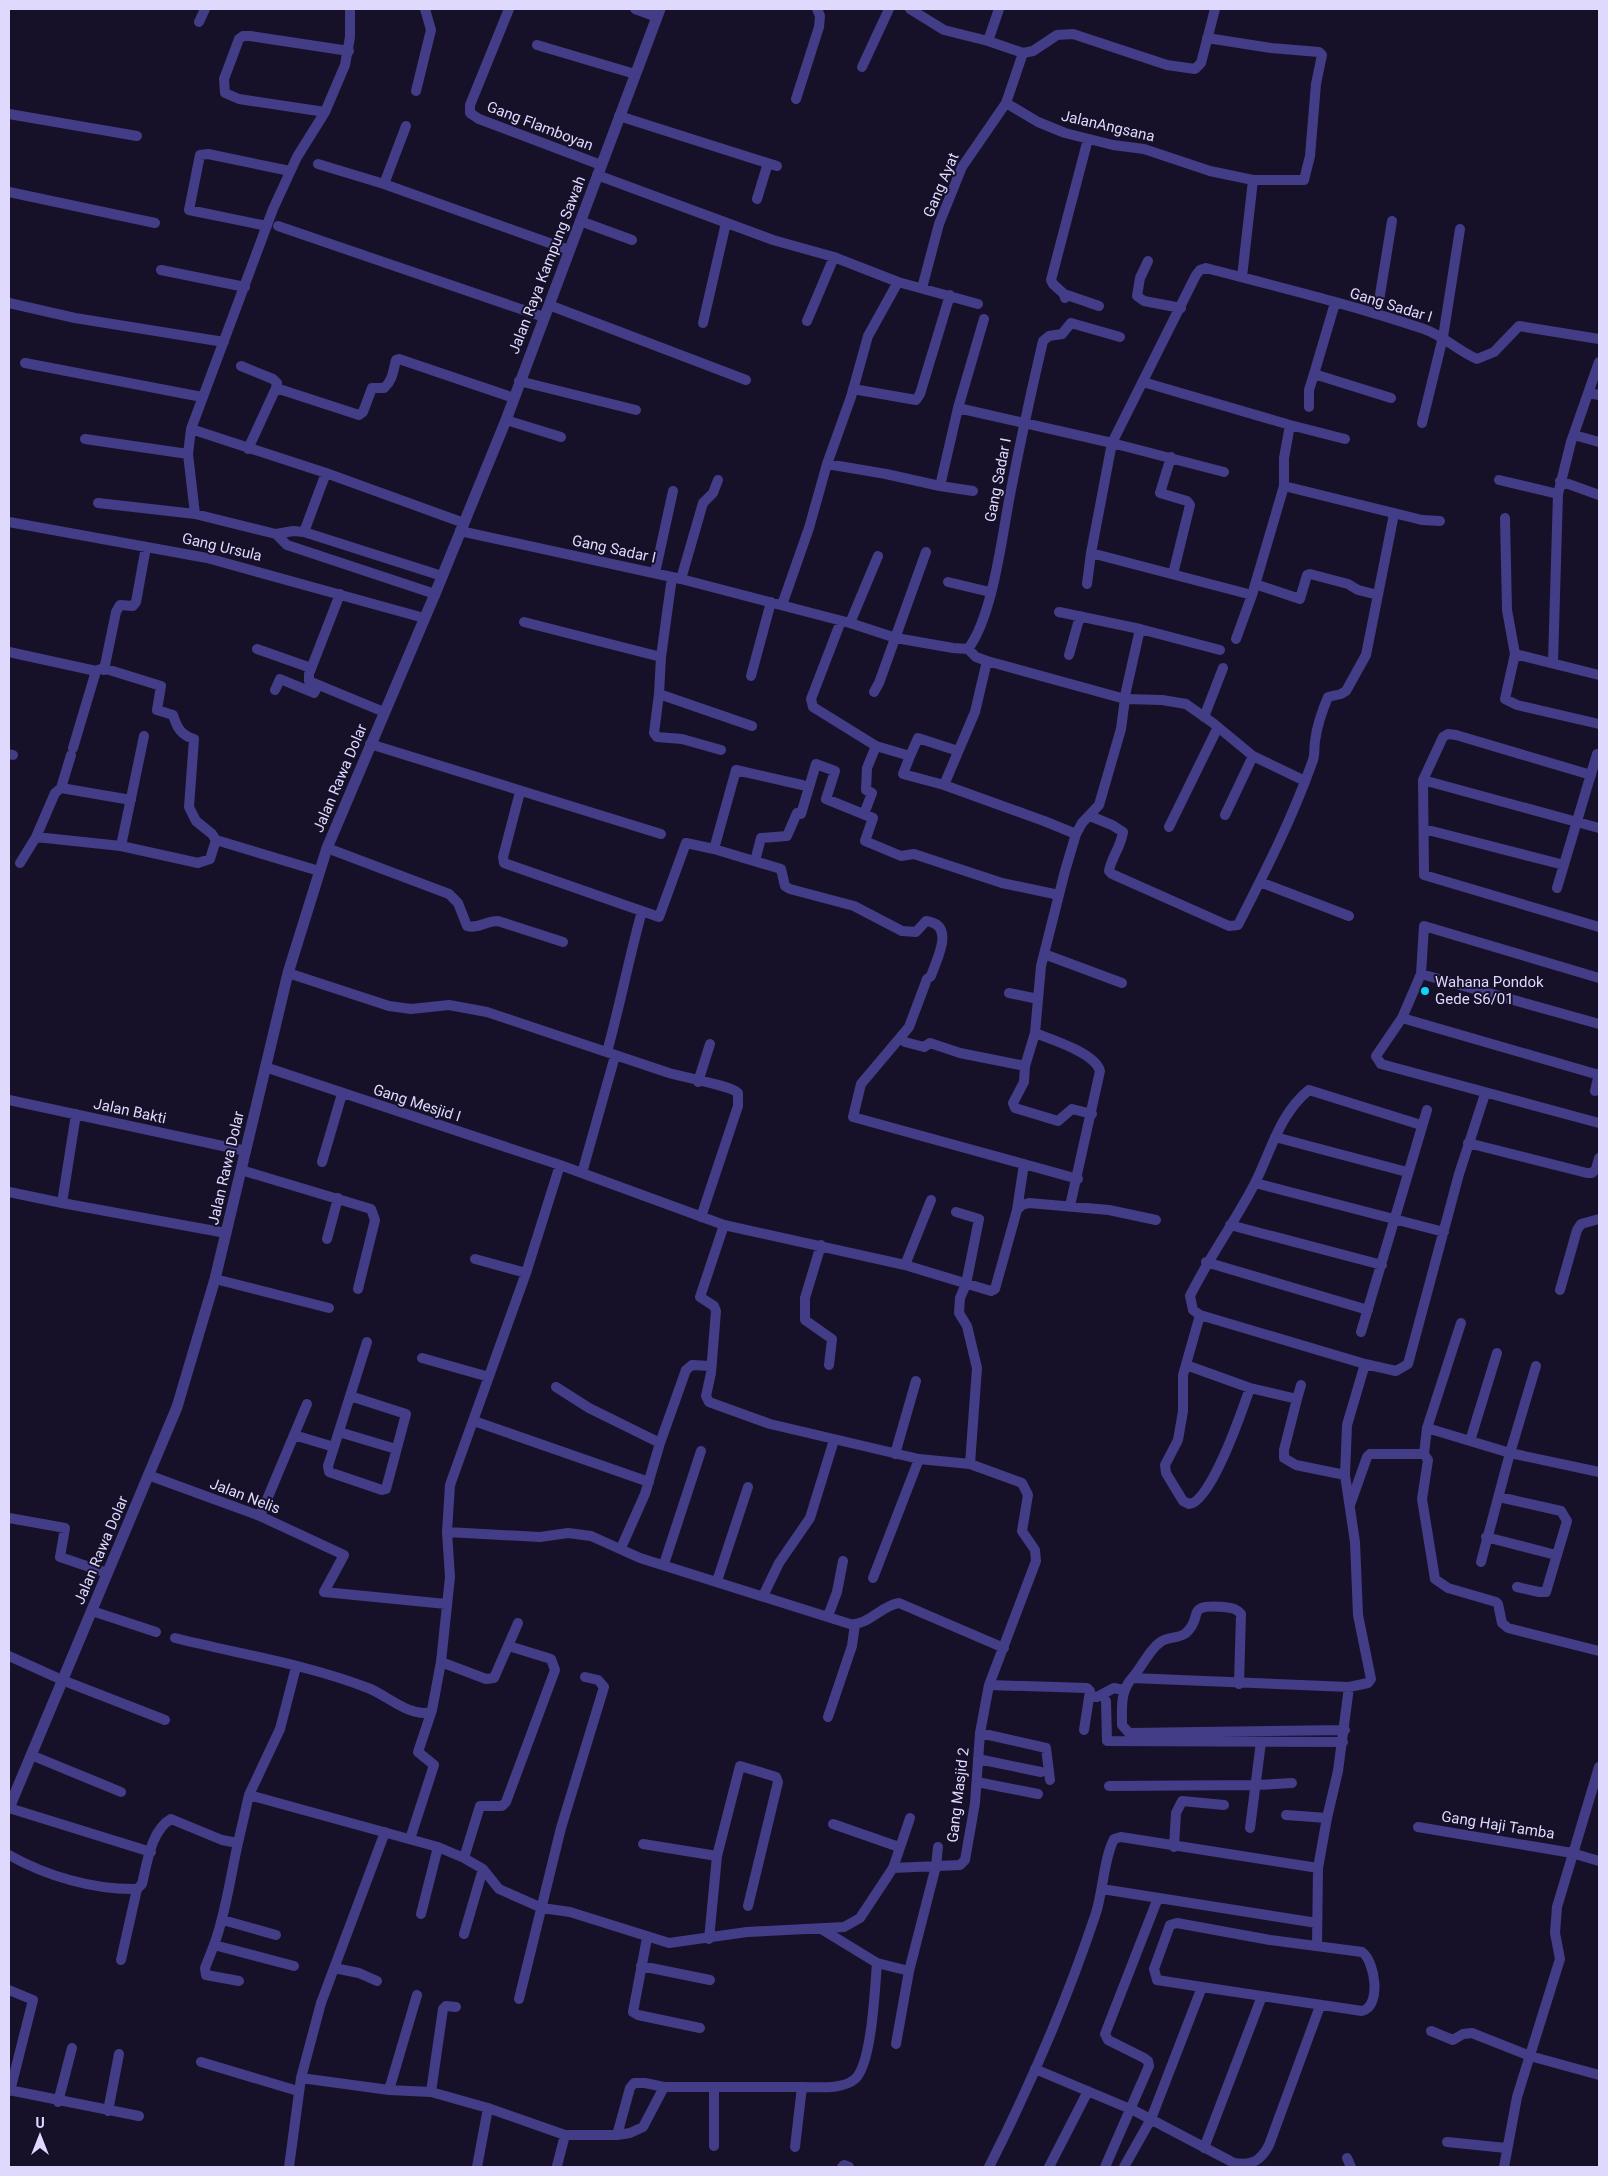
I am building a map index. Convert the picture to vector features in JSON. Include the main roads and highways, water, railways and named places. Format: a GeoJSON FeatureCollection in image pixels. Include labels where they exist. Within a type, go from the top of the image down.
{"type":"FeatureCollection","features":[{"type":"Feature","properties":{"kind":"place","name":"Wahana Pondok Gede S6/01"},"geometry":{"type":"Point","coordinates":[1425,991]}}]}
